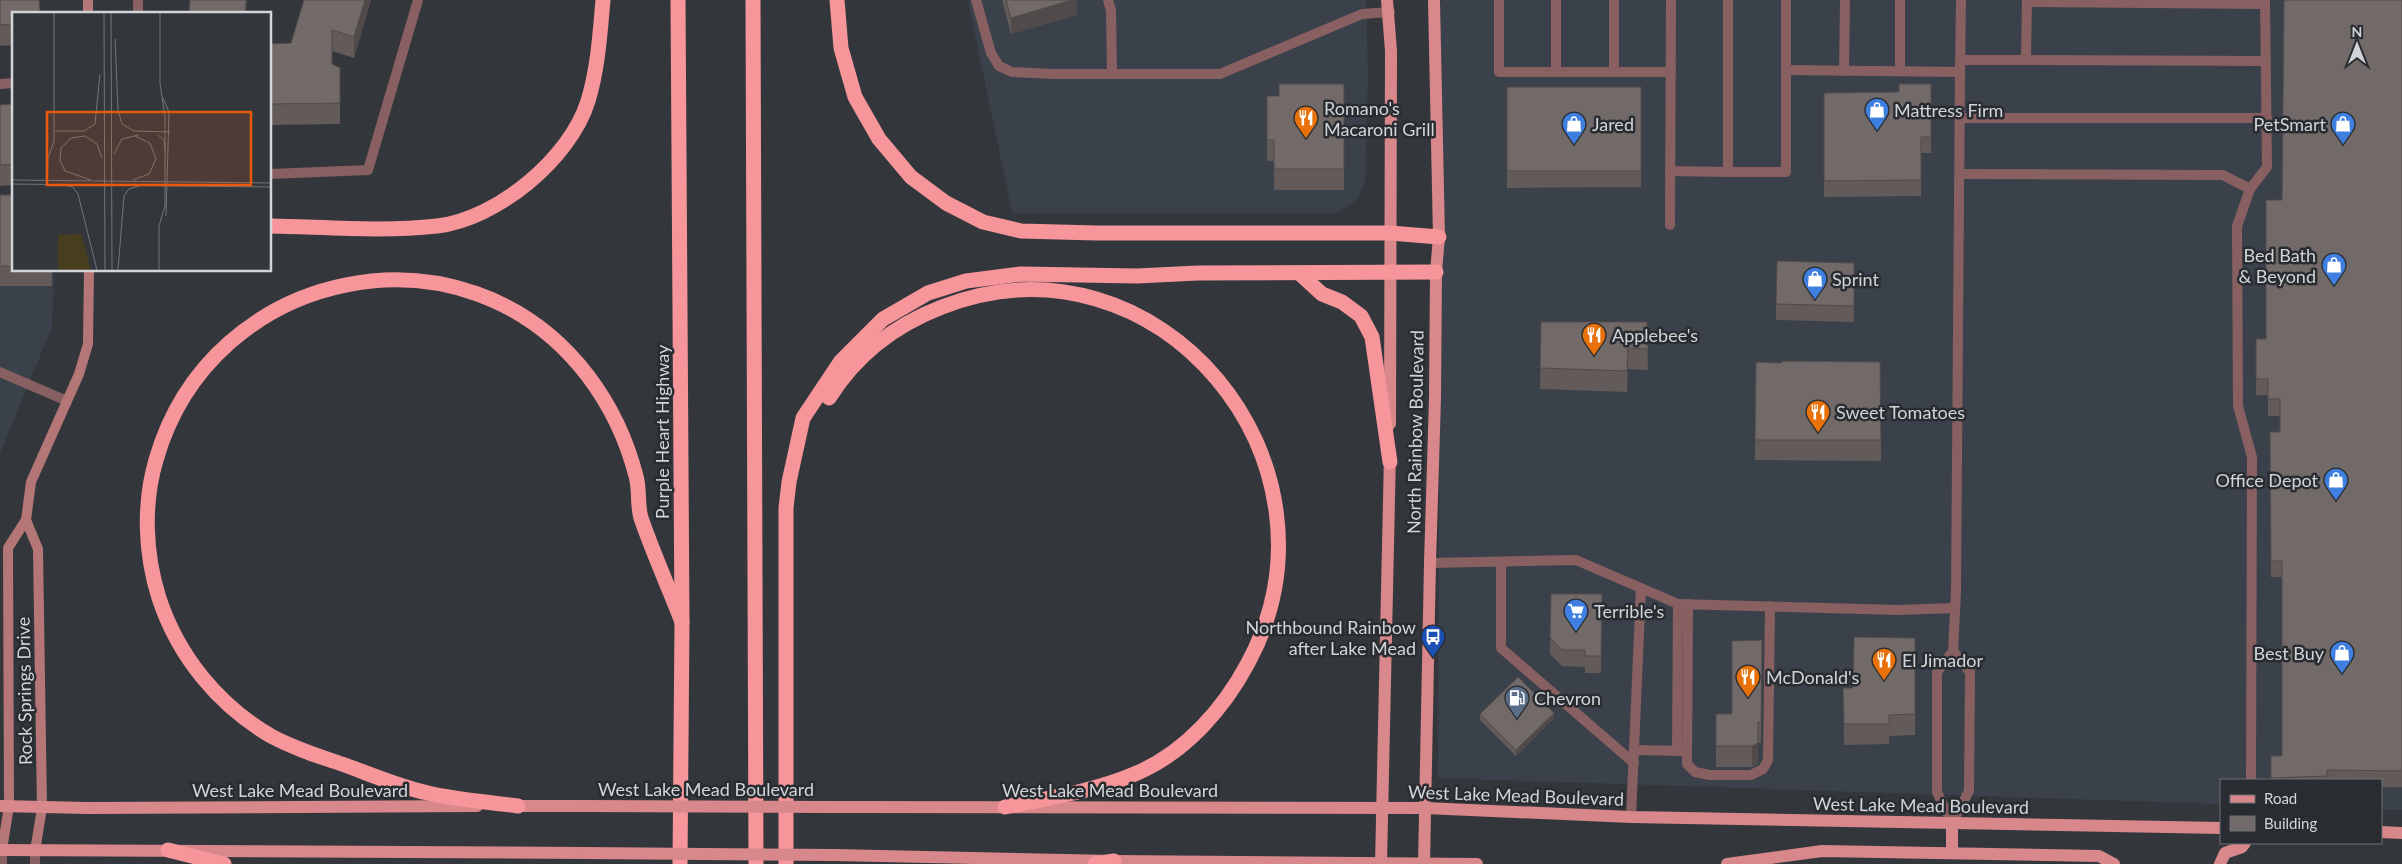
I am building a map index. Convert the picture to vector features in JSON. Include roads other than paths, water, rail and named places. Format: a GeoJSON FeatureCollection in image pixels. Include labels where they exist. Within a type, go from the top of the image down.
{"type":"FeatureCollection","features":[{"type":"Feature","properties":{"kind":"highway"},"geometry":{"type":"LineString","coordinates":[[271,226],[391,229],[439,226],[480,213],[514,194],[542,170],[569,140],[588,103],[599,55],[602,0]]}},
{"type":"Feature","properties":{"kind":"highway","name":"Purple Heart Highway"},"geometry":{"type":"LineString","coordinates":[[678,0],[682,622],[680,864]]}},
{"type":"Feature","properties":{"kind":"highway"},"geometry":{"type":"LineString","coordinates":[[753,0],[756,864]]}},
{"type":"Feature","properties":{"kind":"highway"},"geometry":{"type":"LineString","coordinates":[[837,0],[841,48],[855,97],[879,139],[911,178],[946,203],[984,222],[1022,231],[1390,234],[1439,237]]}},
{"type":"Feature","properties":{"kind":"highway"},"geometry":{"type":"LineString","coordinates":[[786,864],[786,508],[794,457],[803,418],[841,361],[883,319],[928,293],[966,281],[1022,274],[1137,276],[1198,273],[1299,273],[1390,270],[1436,272]]}},
{"type":"Feature","properties":{"kind":"highway"},"geometry":{"type":"LineString","coordinates":[[1299,273],[1322,294],[1342,302],[1361,316],[1372,337],[1390,462]]}},
{"type":"Feature","properties":{"kind":"highway"},"geometry":{"type":"LineString","coordinates":[[518,806],[427,793],[292,746],[250,722],[231,708],[214,691],[184,653],[163,610],[152,571],[148,540],[149,492],[158,453],[169,423],[189,388],[208,363],[244,330],[277,308],[306,295],[353,283],[377,280],[425,281],[476,294],[516,312],[554,340],[572,357],[597,388],[613,416],[637,480],[640,514],[682,622]]}},
{"type":"Feature","properties":{"kind":"highway"},"geometry":{"type":"LineString","coordinates":[[794,457],[836,387],[858,361],[881,340],[908,322],[962,300],[991,293],[1018,290],[1063,292],[1112,303],[1158,327],[1211,373],[1254,434],[1272,483],[1278,533],[1276,573],[1266,625],[1244,670],[1216,712],[1180,746],[1139,772],[1102,785],[1004,808]]}},
{"type":"Feature","properties":{"kind":"highway"},"geometry":{"type":"LineString","coordinates":[[168,850],[224,864]]}},
{"type":"Feature","properties":{"kind":"highway"},"geometry":{"type":"LineString","coordinates":[[1095,864],[1114,861]]}},
{"type":"Feature","properties":{"kind":"main road","name":"North Rainbow Boulevard"},"geometry":{"type":"LineString","coordinates":[[1424,863],[1435,398],[1436,272],[1439,237],[1434,0]]}},
{"type":"Feature","properties":{"kind":"main road","name":"North Rainbow Boulevard"},"geometry":{"type":"LineString","coordinates":[[1381,863],[1390,462],[1389,6]]}},
{"type":"Feature","properties":{"kind":"main road","name":"Rock Springs Drive"},"geometry":{"type":"LineString","coordinates":[[1,850],[5,806],[4,580],[8,548],[26,520],[31,482],[79,374],[88,344],[89,271]]}},
{"type":"Feature","properties":{"kind":"main road","name":"Rock Springs Drive"},"geometry":{"type":"LineString","coordinates":[[26,520],[38,549],[42,808],[35,851]]}},
{"type":"Feature","properties":{"kind":"main road","name":"West Lake Mead Boulevard"},"geometry":{"type":"LineString","coordinates":[[5,806],[42,808],[518,806],[1425,808],[1631,817],[2220,828]]}},
{"type":"Feature","properties":{"kind":"main road"},"geometry":{"type":"LineString","coordinates":[[1952,823],[1952,853]]}},
{"type":"Feature","properties":{"kind":"main road"},"geometry":{"type":"LineString","coordinates":[[2382,832],[2402,832]]}},
{"type":"Feature","properties":{"kind":"main road"},"geometry":{"type":"LineString","coordinates":[[2220,864],[2225,853],[2242,847],[2244,844]]}},
{"type":"Feature","properties":{"kind":"main road"},"geometry":{"type":"LineString","coordinates":[[1,850],[834,855],[1114,861],[1477,864]]}},
{"type":"Feature","properties":{"kind":"main road"},"geometry":{"type":"LineString","coordinates":[[1727,864],[1822,851],[2099,856],[2114,864]]}},
{"type":"Feature","properties":{"kind":"street"},"geometry":{"type":"LineString","coordinates":[[271,174],[368,170],[418,0]]}},
{"type":"Feature","properties":{"kind":"street"},"geometry":{"type":"LineString","coordinates":[[976,0],[991,53],[999,66],[1012,72],[1112,74],[1220,74],[1362,14],[1389,6]]}},
{"type":"Feature","properties":{"kind":"street"},"geometry":{"type":"LineString","coordinates":[[1108,0],[1111,10],[1112,74]]}},
{"type":"Feature","properties":{"kind":"street"},"geometry":{"type":"LineString","coordinates":[[1499,0],[1499,72],[1671,72]]}},
{"type":"Feature","properties":{"kind":"street"},"geometry":{"type":"LineString","coordinates":[[1556,0],[1556,72]]}},
{"type":"Feature","properties":{"kind":"street"},"geometry":{"type":"LineString","coordinates":[[1614,0],[1614,72]]}},
{"type":"Feature","properties":{"kind":"street"},"geometry":{"type":"LineString","coordinates":[[1670,225],[1671,0]]}},
{"type":"Feature","properties":{"kind":"street"},"geometry":{"type":"LineString","coordinates":[[1728,0],[1728,172]]}},
{"type":"Feature","properties":{"kind":"street"},"geometry":{"type":"LineString","coordinates":[[1670,171],[1786,172],[1786,0]]}},
{"type":"Feature","properties":{"kind":"street"},"geometry":{"type":"LineString","coordinates":[[1844,70],[1845,0]]}},
{"type":"Feature","properties":{"kind":"street"},"geometry":{"type":"LineString","coordinates":[[1900,0],[1900,71]]}},
{"type":"Feature","properties":{"kind":"street"},"geometry":{"type":"LineString","coordinates":[[1952,823],[1937,792],[1937,672],[1953,651],[1955,608],[1961,0]]}},
{"type":"Feature","properties":{"kind":"street"},"geometry":{"type":"LineString","coordinates":[[2026,60],[2027,1],[2265,2],[2267,167],[2250,189],[2237,226],[2236,254],[2238,406],[2252,457],[2251,779]]}},
{"type":"Feature","properties":{"kind":"street"},"geometry":{"type":"LineString","coordinates":[[1960,60],[2265,62]]}},
{"type":"Feature","properties":{"kind":"street"},"geometry":{"type":"LineString","coordinates":[[1786,70],[1960,72]]}},
{"type":"Feature","properties":{"kind":"street"},"geometry":{"type":"LineString","coordinates":[[1960,118],[2267,118]]}},
{"type":"Feature","properties":{"kind":"street"},"geometry":{"type":"LineString","coordinates":[[1960,174],[2223,175],[2250,189]]}},
{"type":"Feature","properties":{"kind":"street"},"geometry":{"type":"LineString","coordinates":[[0,372],[67,401]]}},
{"type":"Feature","properties":{"kind":"street"},"geometry":{"type":"LineString","coordinates":[[1430,563],[1576,560],[1683,604],[1899,610],[1955,608]]}},
{"type":"Feature","properties":{"kind":"street"},"geometry":{"type":"LineString","coordinates":[[1501,562],[1501,648],[1634,763]]}},
{"type":"Feature","properties":{"kind":"street"},"geometry":{"type":"LineString","coordinates":[[1631,817],[1641,588]]}},
{"type":"Feature","properties":{"kind":"street"},"geometry":{"type":"LineString","coordinates":[[1683,604],[1682,751],[1687,764],[1695,772],[1710,775],[1751,775],[1762,769],[1768,760],[1770,606]]}},
{"type":"Feature","properties":{"kind":"street"},"geometry":{"type":"LineString","coordinates":[[1952,823],[1969,791],[1970,672],[1953,651]]}},
{"type":"Feature","properties":{"kind":"street"},"geometry":{"type":"LineString","coordinates":[[1634,750],[1682,751]]}},
{"type":"Feature","properties":{"kind":"street","name":"Rock Springs Drive"},"geometry":{"type":"LineString","coordinates":[[1,850],[2,864]]}},
{"type":"Feature","properties":{"kind":"street","name":"Rock Springs Drive"},"geometry":{"type":"LineString","coordinates":[[35,851],[35,864]]}},
{"type":"Feature","properties":{"kind":"place","name":"Mattress Firm"},"geometry":{"type":"Point","coordinates":[1877,131]}},
{"type":"Feature","properties":{"kind":"place","name":"Romano's Macaroni Grill"},"geometry":{"type":"Point","coordinates":[1306,139]}},
{"type":"Feature","properties":{"kind":"place","name":"Jared"},"geometry":{"type":"Point","coordinates":[1574,145]}},
{"type":"Feature","properties":{"kind":"place","name":"PetSmart"},"geometry":{"type":"Point","coordinates":[2343,145]}},
{"type":"Feature","properties":{"kind":"place","name":"Bed Bath & Beyond"},"geometry":{"type":"Point","coordinates":[2334,286]}},
{"type":"Feature","properties":{"kind":"place","name":"Sprint"},"geometry":{"type":"Point","coordinates":[1815,300]}},
{"type":"Feature","properties":{"kind":"place","name":"Applebee's"},"geometry":{"type":"Point","coordinates":[1594,356]}},
{"type":"Feature","properties":{"kind":"place","name":"Sweet Tomatoes"},"geometry":{"type":"Point","coordinates":[1818,433]}},
{"type":"Feature","properties":{"kind":"place","name":"Office Depot"},"geometry":{"type":"Point","coordinates":[2336,501]}},
{"type":"Feature","properties":{"kind":"place","name":"Terrible's"},"geometry":{"type":"Point","coordinates":[1576,632]}},
{"type":"Feature","properties":{"kind":"place","name":"Northbound Rainbow after Lake Mead"},"geometry":{"type":"Point","coordinates":[1433,658]}},
{"type":"Feature","properties":{"kind":"place","name":"Best Buy"},"geometry":{"type":"Point","coordinates":[2342,674]}},
{"type":"Feature","properties":{"kind":"place","name":"El Jimador"},"geometry":{"type":"Point","coordinates":[1884,681]}},
{"type":"Feature","properties":{"kind":"place","name":"McDonald's"},"geometry":{"type":"Point","coordinates":[1748,698]}},
{"type":"Feature","properties":{"kind":"place","name":"Chevron"},"geometry":{"type":"Point","coordinates":[1517,719]}}]}
